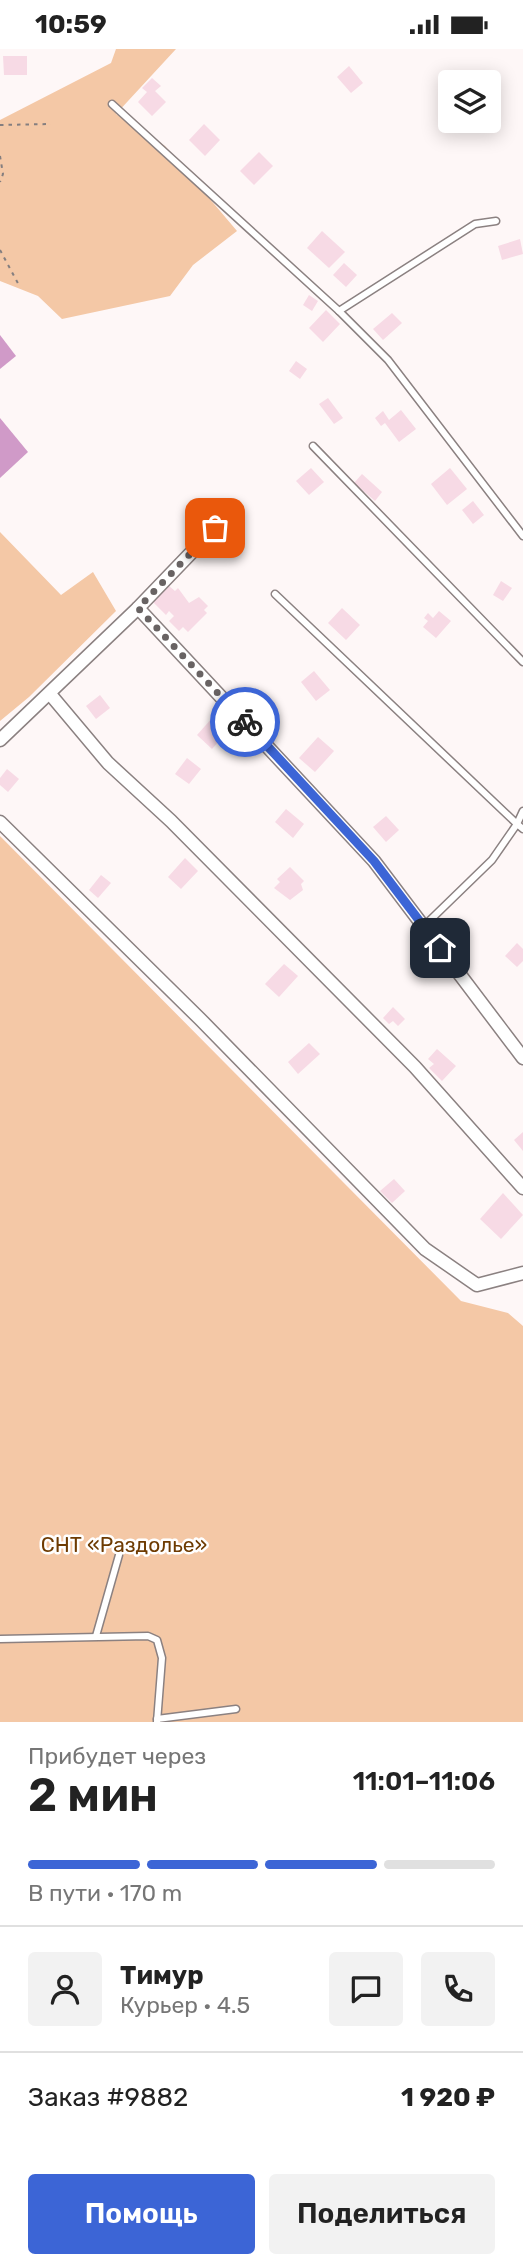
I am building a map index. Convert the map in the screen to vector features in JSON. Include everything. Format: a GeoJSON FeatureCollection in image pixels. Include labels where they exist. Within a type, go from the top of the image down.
{"type":"FeatureCollection","features":[{"type":"Feature","properties":{"kind":"street"},"geometry":{"type":"LineString","coordinates":[[0,740],[138,608],[215,528]]}},
{"type":"Feature","properties":{"kind":"street"},"geometry":{"type":"LineString","coordinates":[[138,608],[374,861],[523,1058]]}},
{"type":"Feature","properties":{"kind":"street"},"geometry":{"type":"LineString","coordinates":[[50,694],[108,763],[172,821],[415,1067],[523,1188]]}},
{"type":"Feature","properties":{"kind":"street"},"geometry":{"type":"LineString","coordinates":[[0,822],[200,1019],[425,1249],[477,1285],[523,1273]]}},
{"type":"Feature","properties":{"kind":"lane"},"geometry":{"type":"LineString","coordinates":[[113,104],[339,311],[388,360],[523,537]]}},
{"type":"Feature","properties":{"kind":"lane"},"geometry":{"type":"LineString","coordinates":[[339,311],[475,225],[496,221]]}},
{"type":"Feature","properties":{"kind":"lane"},"geometry":{"type":"LineString","coordinates":[[313,446],[523,662]]}},
{"type":"Feature","properties":{"kind":"lane"},"geometry":{"type":"LineString","coordinates":[[275,594],[520,827]]}},
{"type":"Feature","properties":{"kind":"lane"},"geometry":{"type":"LineString","coordinates":[[424,926],[492,860],[520,827],[523,811]]}},
{"type":"Feature","properties":{"kind":"lane"},"geometry":{"type":"LineString","coordinates":[[96,1636],[119,1555]]}},
{"type":"Feature","properties":{"kind":"lane"},"geometry":{"type":"LineString","coordinates":[[0,1639],[148,1636],[157,1640],[162,1651],[157,1721],[236,1709]]}},
{"type":"Feature","properties":{"kind":"path"},"geometry":{"type":"LineString","coordinates":[[0,125],[51,124]]}},
{"type":"Feature","properties":{"kind":"path"},"geometry":{"type":"LineString","coordinates":[[0,156],[3,174],[0,182]]}},
{"type":"Feature","properties":{"kind":"path"},"geometry":{"type":"LineString","coordinates":[[0,250],[20,287]]}},
{"type":"Feature","properties":{"kind":"green space"},"geometry":{"type":"Polygon","coordinates":[[[116,49],[176,49],[116,114],[165,146],[237,231],[193,265],[170,296],[62,319],[38,296],[0,281],[0,120],[111,63],[116,49]]]}},
{"type":"Feature","properties":{"kind":"green space"},"geometry":{"type":"Polygon","coordinates":[[[0,532],[61,595],[93,572],[116,611],[29,697],[0,721],[0,532]]]}},
{"type":"Feature","properties":{"kind":"green space","name":"СНТ «Раздолье»"},"geometry":{"type":"Polygon","coordinates":[[[0,836],[461,1301],[508,1313],[523,1326],[523,1722],[0,1722],[0,836]]]}},
{"type":"Feature","properties":{"kind":"shaded area"},"geometry":{"type":"Polygon","coordinates":[[[0,335],[16,356],[0,369],[0,335]]]}},
{"type":"Feature","properties":{"kind":"shaded area"},"geometry":{"type":"Polygon","coordinates":[[[0,418],[28,452],[0,478],[0,418]]]}},
{"type":"Feature","properties":{"kind":"building"},"geometry":{"type":"Polygon","coordinates":[[[3,56],[27,56],[27,75],[4,75],[3,56]]]}},
{"type":"Feature","properties":{"kind":"building"},"geometry":{"type":"Polygon","coordinates":[[[349,66],[363,83],[351,93],[337,77],[349,66]]]}},
{"type":"Feature","properties":{"kind":"building"},"geometry":{"type":"Polygon","coordinates":[[[152,78],[161,86],[155,91],[166,102],[152,116],[138,102],[147,92],[142,88],[152,78]]]}},
{"type":"Feature","properties":{"kind":"building"},"geometry":{"type":"Polygon","coordinates":[[[204,124],[220,140],[205,156],[189,140],[204,124]]]}},
{"type":"Feature","properties":{"kind":"building"},"geometry":{"type":"Polygon","coordinates":[[[259,152],[273,166],[254,185],[240,171],[259,152]]]}},
{"type":"Feature","properties":{"kind":"building"},"geometry":{"type":"Polygon","coordinates":[[[322,231],[345,252],[329,268],[307,248],[322,231]]]}},
{"type":"Feature","properties":{"kind":"building"},"geometry":{"type":"Polygon","coordinates":[[[520,239],[523,254],[502,260],[498,246],[520,239]]]}},
{"type":"Feature","properties":{"kind":"building"},"geometry":{"type":"Polygon","coordinates":[[[344,263],[357,275],[346,287],[333,275],[344,263]]]}},
{"type":"Feature","properties":{"kind":"building"},"geometry":{"type":"Polygon","coordinates":[[[309,295],[318,301],[312,311],[303,305],[309,295]]]}},
{"type":"Feature","properties":{"kind":"building"},"geometry":{"type":"Polygon","coordinates":[[[326,310],[340,324],[323,342],[309,328],[326,310]]]}},
{"type":"Feature","properties":{"kind":"building"},"geometry":{"type":"Polygon","coordinates":[[[392,313],[402,323],[383,340],[373,329],[392,313]]]}},
{"type":"Feature","properties":{"kind":"building"},"geometry":{"type":"Polygon","coordinates":[[[296,361],[307,369],[300,379],[289,371],[296,361]]]}},
{"type":"Feature","properties":{"kind":"building"},"geometry":{"type":"Polygon","coordinates":[[[328,398],[343,418],[334,424],[319,404],[328,398]]]}},
{"type":"Feature","properties":{"kind":"building"},"geometry":{"type":"Polygon","coordinates":[[[401,410],[416,429],[399,442],[385,423],[381,426],[375,418],[383,411],[389,420],[401,410]]]}},
{"type":"Feature","properties":{"kind":"building"},"geometry":{"type":"Polygon","coordinates":[[[311,468],[324,482],[309,495],[296,481],[311,468]]]}},
{"type":"Feature","properties":{"kind":"building"},"geometry":{"type":"Polygon","coordinates":[[[450,468],[467,489],[447,505],[431,484],[450,468]]]}},
{"type":"Feature","properties":{"kind":"building"},"geometry":{"type":"Polygon","coordinates":[[[362,474],[382,492],[375,501],[354,483],[362,474]]]}},
{"type":"Feature","properties":{"kind":"building"},"geometry":{"type":"Polygon","coordinates":[[[473,501],[484,515],[473,524],[462,510],[473,501]]]}},
{"type":"Feature","properties":{"kind":"building"},"geometry":{"type":"Polygon","coordinates":[[[501,581],[512,588],[503,601],[493,595],[501,581]]]}},
{"type":"Feature","properties":{"kind":"building"},"geometry":{"type":"Polygon","coordinates":[[[169,586],[175,591],[178,588],[189,603],[199,597],[208,606],[204,610],[207,613],[188,632],[183,627],[179,631],[169,621],[174,616],[169,611],[166,615],[153,602],[169,586]]]}},
{"type":"Feature","properties":{"kind":"building"},"geometry":{"type":"Polygon","coordinates":[[[342,608],[360,625],[346,640],[328,623],[342,608]]]}},
{"type":"Feature","properties":{"kind":"building"},"geometry":{"type":"Polygon","coordinates":[[[439,611],[451,621],[436,638],[423,627],[428,621],[424,618],[428,613],[433,618],[439,611]]]}},
{"type":"Feature","properties":{"kind":"building"},"geometry":{"type":"Polygon","coordinates":[[[314,671],[330,690],[316,701],[301,682],[314,671]]]}},
{"type":"Feature","properties":{"kind":"building"},"geometry":{"type":"Polygon","coordinates":[[[100,695],[110,708],[96,719],[86,706],[100,695]]]}},
{"type":"Feature","properties":{"kind":"building"},"geometry":{"type":"Polygon","coordinates":[[[213,717],[228,731],[212,749],[197,735],[213,717]]]}},
{"type":"Feature","properties":{"kind":"building"},"geometry":{"type":"Polygon","coordinates":[[[318,737],[334,751],[315,772],[299,758],[318,737]]]}},
{"type":"Feature","properties":{"kind":"building"},"geometry":{"type":"Polygon","coordinates":[[[187,758],[201,769],[189,784],[175,774],[187,758]]]}},
{"type":"Feature","properties":{"kind":"building"},"geometry":{"type":"Polygon","coordinates":[[[7,769],[19,779],[8,792],[0,785],[0,778],[7,769]]]}},
{"type":"Feature","properties":{"kind":"building"},"geometry":{"type":"Polygon","coordinates":[[[286,809],[304,824],[293,838],[275,822],[286,809]]]}},
{"type":"Feature","properties":{"kind":"building"},"geometry":{"type":"Polygon","coordinates":[[[386,816],[399,830],[386,842],[373,827],[386,816]]]}},
{"type":"Feature","properties":{"kind":"building"},"geometry":{"type":"Polygon","coordinates":[[[185,858],[198,871],[181,889],[168,877],[185,858]]]}},
{"type":"Feature","properties":{"kind":"building"},"geometry":{"type":"Polygon","coordinates":[[[290,867],[304,881],[301,884],[303,890],[290,900],[274,888],[280,882],[277,879],[290,867]]]}},
{"type":"Feature","properties":{"kind":"building"},"geometry":{"type":"Polygon","coordinates":[[[101,875],[111,883],[98,898],[89,890],[101,875]]]}},
{"type":"Feature","properties":{"kind":"building"},"geometry":{"type":"Polygon","coordinates":[[[517,943],[523,949],[523,961],[517,967],[505,956],[517,943]]]}},
{"type":"Feature","properties":{"kind":"building"},"geometry":{"type":"Polygon","coordinates":[[[284,964],[298,976],[279,997],[265,984],[284,964]]]}},
{"type":"Feature","properties":{"kind":"building"},"geometry":{"type":"Polygon","coordinates":[[[393,1007],[405,1019],[398,1026],[393,1021],[389,1024],[383,1018],[393,1007]]]}},
{"type":"Feature","properties":{"kind":"building"},"geometry":{"type":"Polygon","coordinates":[[[309,1043],[320,1054],[298,1074],[288,1062],[309,1043]]]}},
{"type":"Feature","properties":{"kind":"building"},"geometry":{"type":"Polygon","coordinates":[[[437,1049],[456,1066],[442,1081],[429,1068],[434,1064],[428,1059],[437,1049]]]}},
{"type":"Feature","properties":{"kind":"building"},"geometry":{"type":"Polygon","coordinates":[[[523,1132],[523,1151],[514,1140],[523,1132]]]}},
{"type":"Feature","properties":{"kind":"building"},"geometry":{"type":"Polygon","coordinates":[[[394,1179],[405,1191],[392,1203],[380,1191],[394,1179]]]}},
{"type":"Feature","properties":{"kind":"building"},"geometry":{"type":"Polygon","coordinates":[[[503,1193],[523,1215],[501,1239],[480,1219],[503,1193]]]}},
{"type":"Feature","properties":{"kind":"way so far"},"geometry":{"type":"LineString","coordinates":[[215,528],[138,608],[245,722]]}},
{"type":"Feature","properties":{"kind":"route"},"geometry":{"type":"LineString","coordinates":[[245,722],[374,861],[440,948]]}}]}
